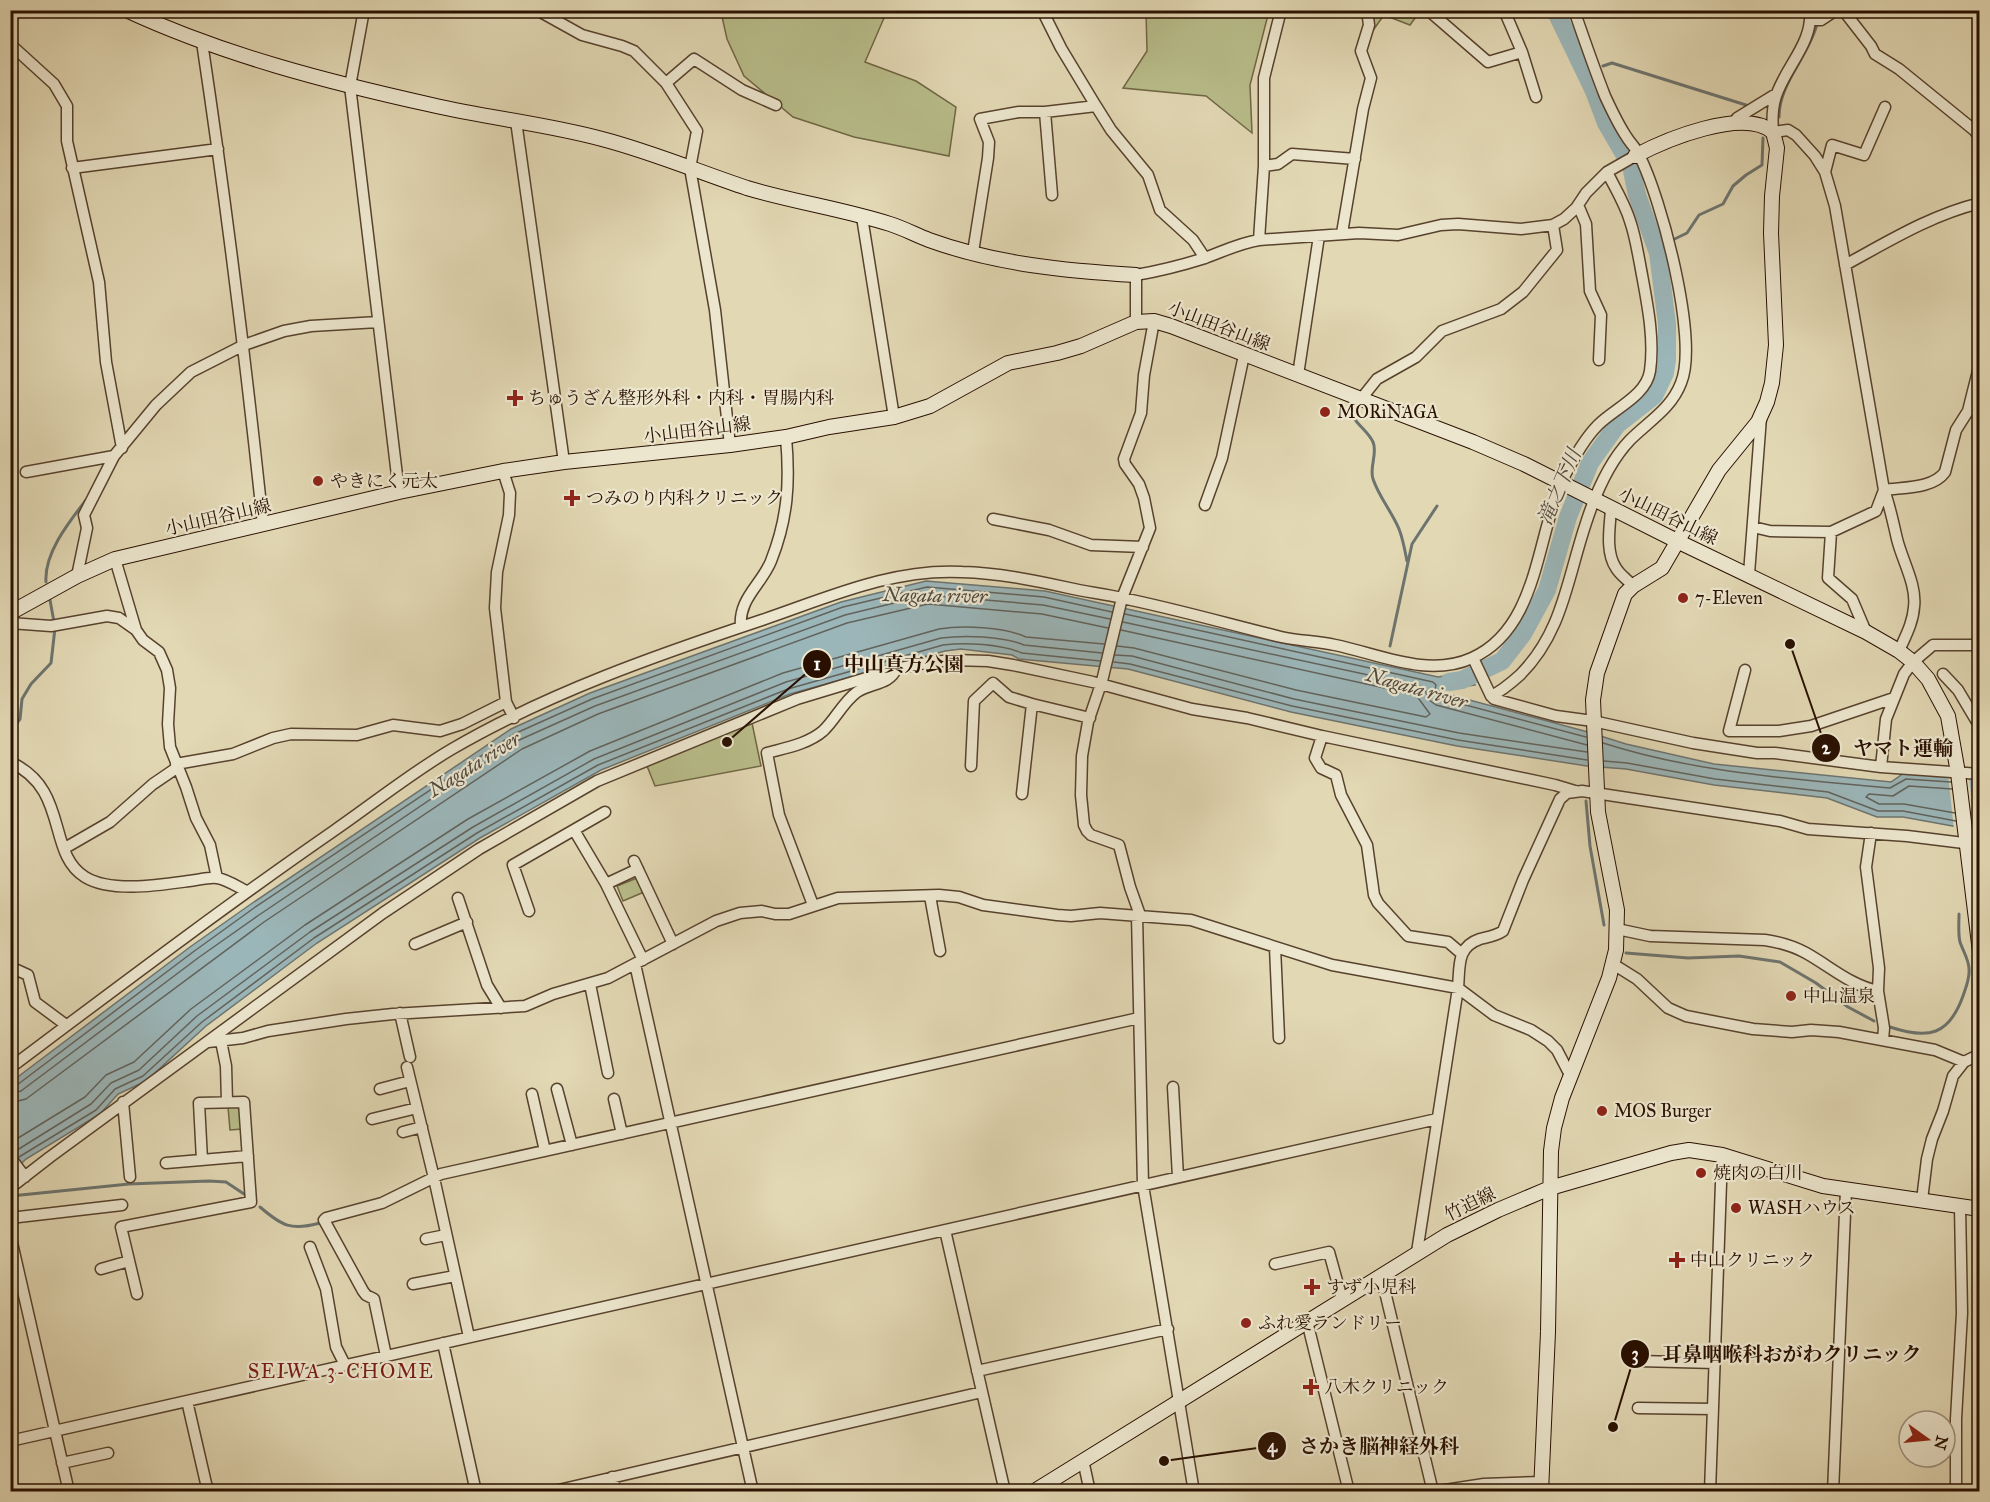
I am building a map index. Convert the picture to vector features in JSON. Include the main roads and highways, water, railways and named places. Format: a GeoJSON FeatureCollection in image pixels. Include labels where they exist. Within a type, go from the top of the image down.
{"type":"FeatureCollection","features":[{"type":"Feature","properties":{"kind":"water","name":"Nagata river"},"geometry":{"type":"Polygon","coordinates":[[[926,581],[1045,591],[1438,677],[1469,672],[1475,685],[1436,691],[1626,744],[1714,764],[1891,782],[1904,773],[1977,780],[1979,781],[1979,829],[1903,817],[1877,817],[1827,798],[1714,785],[1626,769],[1587,766],[1457,746],[1291,712],[1128,669],[1019,659],[1012,655],[961,649],[945,651],[790,694],[601,770],[480,838],[317,943],[206,1026],[146,1081],[118,1094],[100,1114],[26,1159],[11,1173],[11,1082],[190,947],[511,729],[590,693],[841,602],[926,581]]]}},
{"type":"Feature","properties":{"kind":"waterway","name":"滝之下川"},"geometry":{"type":"LineString","coordinates":[[1449,682],[1462,680],[1502,661],[1523,634],[1547,590],[1568,517],[1590,463],[1617,425],[1654,396],[1665,373],[1667,324],[1658,253],[1637,195],[1631,166],[1606,123],[1594,91],[1555,10]]}},
{"type":"Feature","properties":{"kind":"waterway"},"geometry":{"type":"LineString","coordinates":[[1819,17],[1826,10]]}},
{"type":"Feature","properties":{"kind":"waterway"},"geometry":{"type":"LineString","coordinates":[[1779,117],[1784,93],[1808,47],[1817,24]]}},
{"type":"Feature","properties":{"kind":"waterway"},"geometry":{"type":"LineString","coordinates":[[1603,66],[1612,63],[1746,105]]}},
{"type":"Feature","properties":{"kind":"waterway"},"geometry":{"type":"LineString","coordinates":[[1656,248],[1687,233],[1699,215],[1723,204],[1733,186],[1762,165],[1763,138]]}},
{"type":"Feature","properties":{"kind":"waterway"},"geometry":{"type":"LineString","coordinates":[[1351,403],[1352,415],[1373,442],[1375,451],[1373,479],[1399,529],[1407,561]]}},
{"type":"Feature","properties":{"kind":"waterway"},"geometry":{"type":"LineString","coordinates":[[46,582],[46,571],[53,549],[86,500]]}},
{"type":"Feature","properties":{"kind":"waterway"},"geometry":{"type":"LineString","coordinates":[[1390,646],[1412,544],[1437,506]]}},
{"type":"Feature","properties":{"kind":"waterway"},"geometry":{"type":"LineString","coordinates":[[50,600],[54,622]]}},
{"type":"Feature","properties":{"kind":"waterway"},"geometry":{"type":"LineString","coordinates":[[10,732],[20,719],[22,699],[31,684],[51,663],[55,628]]}},
{"type":"Feature","properties":{"kind":"waterway"},"geometry":{"type":"LineString","coordinates":[[1586,801],[1590,846],[1604,925]]}},
{"type":"Feature","properties":{"kind":"waterway"},"geometry":{"type":"LineString","coordinates":[[1890,1027],[1927,1033],[1936,1031],[1951,1019],[1966,986],[1969,972],[1968,962],[1959,939],[1959,914]]}},
{"type":"Feature","properties":{"kind":"waterway"},"geometry":{"type":"LineString","coordinates":[[1626,953],[1688,958],[1739,956],[1780,962],[1816,983],[1848,1007],[1874,1021]]}},
{"type":"Feature","properties":{"kind":"waterway"},"geometry":{"type":"LineString","coordinates":[[11,1196],[129,1184],[209,1181],[226,1182],[244,1194]]}},
{"type":"Feature","properties":{"kind":"waterway"},"geometry":{"type":"LineString","coordinates":[[260,1207],[287,1225],[301,1227],[320,1223]]}},
{"type":"Feature","properties":{"kind":"place","name":"ちゅうざん整形外科・内科・胃腸内科"},"geometry":{"type":"Point","coordinates":[515,398]}},
{"type":"Feature","properties":{"kind":"place","name":"MORiNAGA"},"geometry":{"type":"Point","coordinates":[1325,412]}},
{"type":"Feature","properties":{"kind":"place","name":"やきにく元太"},"geometry":{"type":"Point","coordinates":[318,481]}},
{"type":"Feature","properties":{"kind":"place","name":"つみのり内科クリニック"},"geometry":{"type":"Point","coordinates":[572,498]}},
{"type":"Feature","properties":{"kind":"place","name":"7-Eleven"},"geometry":{"type":"Point","coordinates":[1683,598]}},
{"type":"Feature","properties":{"kind":"place","name":"ヤマト運輸"},"geometry":{"type":"Point","coordinates":[1790,644]}},
{"type":"Feature","properties":{"kind":"place","name":"中山真方公園"},"geometry":{"type":"Point","coordinates":[727,742]}},
{"type":"Feature","properties":{"kind":"place","name":"中山温泉"},"geometry":{"type":"Point","coordinates":[1791,996]}},
{"type":"Feature","properties":{"kind":"place","name":"MOS Burger"},"geometry":{"type":"Point","coordinates":[1602,1111]}},
{"type":"Feature","properties":{"kind":"place","name":"焼肉の白川"},"geometry":{"type":"Point","coordinates":[1701,1173]}},
{"type":"Feature","properties":{"kind":"place","name":"WASHハウス"},"geometry":{"type":"Point","coordinates":[1736,1208]}},
{"type":"Feature","properties":{"kind":"place","name":"中山クリニック"},"geometry":{"type":"Point","coordinates":[1677,1260]}},
{"type":"Feature","properties":{"kind":"place","name":"すず小児科"},"geometry":{"type":"Point","coordinates":[1312,1287]}},
{"type":"Feature","properties":{"kind":"place","name":"ふれ愛ランドリー"},"geometry":{"type":"Point","coordinates":[1246,1323]}},
{"type":"Feature","properties":{"kind":"place","name":"八木クリニック"},"geometry":{"type":"Point","coordinates":[1311,1387]}},
{"type":"Feature","properties":{"kind":"place","name":"耳鼻咽喉科おがわクリニック"},"geometry":{"type":"Point","coordinates":[1613,1427]}},
{"type":"Feature","properties":{"kind":"place","name":"さかき脳神経外科"},"geometry":{"type":"Point","coordinates":[1164,1461]}},
{"type":"Feature","properties":{"kind":"district","name":"SEIWA 3-CHOME"},"geometry":{"type":"Point","coordinates":[341,1371]}}]}
